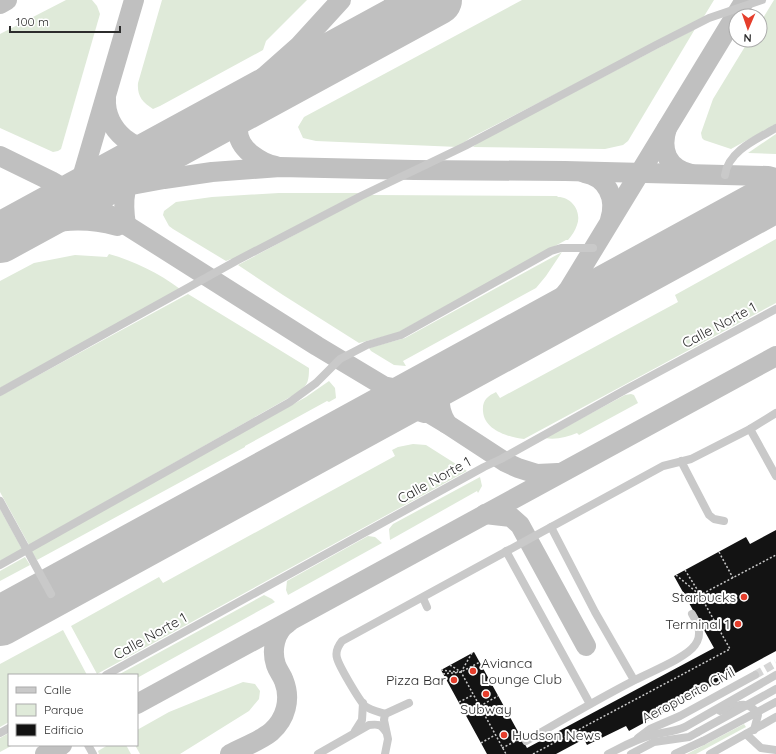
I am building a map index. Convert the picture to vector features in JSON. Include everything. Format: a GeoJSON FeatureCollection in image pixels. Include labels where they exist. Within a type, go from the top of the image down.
{"type":"FeatureCollection","features":[{"type":"Feature","properties":{"kind":"street"},"geometry":{"type":"LineString","coordinates":[[0,392],[236,260],[360,196],[465,146],[656,44],[709,18],[762,0]]}},
{"type":"Feature","properties":{"kind":"street"},"geometry":{"type":"LineString","coordinates":[[725,175],[726,167],[736,154],[745,146],[776,128]]}},
{"type":"Feature","properties":{"kind":"street"},"geometry":{"type":"LineString","coordinates":[[0,565],[290,402],[316,383],[340,359],[367,345],[401,335],[551,251],[561,248],[593,248]]}},
{"type":"Feature","properties":{"kind":"street","name":"Calle Norte 1"},"geometry":{"type":"LineString","coordinates":[[108,674],[477,471],[776,310]]}},
{"type":"Feature","properties":{"kind":"street"},"geometry":{"type":"LineString","coordinates":[[409,703],[385,714],[370,709],[363,703],[337,658],[338,646],[342,641],[663,466],[691,459],[750,429],[776,413]]}},
{"type":"Feature","properties":{"kind":"street"},"geometry":{"type":"LineString","coordinates":[[750,429],[776,476]]}},
{"type":"Feature","properties":{"kind":"street"},"geometry":{"type":"LineString","coordinates":[[681,461],[709,515],[714,519],[724,521]]}},
{"type":"Feature","properties":{"kind":"street"},"geometry":{"type":"LineString","coordinates":[[0,501],[51,594]]}},
{"type":"Feature","properties":{"kind":"street"},"geometry":{"type":"LineString","coordinates":[[550,527],[595,612],[634,680]]}},
{"type":"Feature","properties":{"kind":"street"},"geometry":{"type":"LineString","coordinates":[[506,551],[590,704]]}},
{"type":"Feature","properties":{"kind":"street"},"geometry":{"type":"LineString","coordinates":[[474,570],[478,578]]}},
{"type":"Feature","properties":{"kind":"street"},"geometry":{"type":"LineString","coordinates":[[422,598],[427,607]]}},
{"type":"Feature","properties":{"kind":"street"},"geometry":{"type":"LineString","coordinates":[[524,739],[681,656],[696,644],[699,636],[699,628],[692,614]]}},
{"type":"Feature","properties":{"kind":"street","name":"Aeropuerto Civil"},"geometry":{"type":"LineString","coordinates":[[636,740],[646,731],[680,716],[755,675]]}},
{"type":"Feature","properties":{"kind":"street","name":"Aeropuerto Civil"},"geometry":{"type":"LineString","coordinates":[[608,754],[636,740],[680,729],[776,675]]}},
{"type":"Feature","properties":{"kind":"street"},"geometry":{"type":"LineString","coordinates":[[631,754],[654,742],[689,736],[698,732],[776,689]]}},
{"type":"Feature","properties":{"kind":"street"},"geometry":{"type":"LineString","coordinates":[[675,754],[703,741],[776,702]]}},
{"type":"Feature","properties":{"kind":"street"},"geometry":{"type":"LineString","coordinates":[[353,734],[362,720],[363,703]]}},
{"type":"Feature","properties":{"kind":"street"},"geometry":{"type":"LineString","coordinates":[[704,716],[737,705],[747,705],[752,707],[758,715],[758,719],[750,732]]}},
{"type":"Feature","properties":{"kind":"street"},"geometry":{"type":"LineString","coordinates":[[385,714],[384,720],[388,739],[385,754]]}},
{"type":"Feature","properties":{"kind":"street"},"geometry":{"type":"LineString","coordinates":[[710,754],[776,717]]}},
{"type":"Feature","properties":{"kind":"street"},"geometry":{"type":"LineString","coordinates":[[318,754],[369,725],[378,724],[382,726],[387,733]]}},
{"type":"Feature","properties":{"kind":"street"},"geometry":{"type":"LineString","coordinates":[[750,732],[761,751],[776,750]]}},
{"type":"Feature","properties":{"kind":"path"},"geometry":{"type":"LineString","coordinates":[[719,552],[733,578]]}},
{"type":"Feature","properties":{"kind":"path"},"geometry":{"type":"LineString","coordinates":[[685,570],[700,595]]}},
{"type":"Feature","properties":{"kind":"path"},"geometry":{"type":"LineString","coordinates":[[676,575],[700,595]]}},
{"type":"Feature","properties":{"kind":"path"},"geometry":{"type":"LineString","coordinates":[[688,600],[700,595]]}},
{"type":"Feature","properties":{"kind":"path"},"geometry":{"type":"LineString","coordinates":[[462,672],[472,653]]}},
{"type":"Feature","properties":{"kind":"path"},"geometry":{"type":"LineString","coordinates":[[443,674],[462,672],[480,662]]}},
{"type":"Feature","properties":{"kind":"path"},"geometry":{"type":"LineString","coordinates":[[450,665],[462,672],[506,754]]}},
{"type":"Feature","properties":{"kind":"path"},"geometry":{"type":"LineString","coordinates":[[441,670],[462,672]]}},
{"type":"Feature","properties":{"kind":"path"},"geometry":{"type":"LineString","coordinates":[[459,702],[473,694]]}},
{"type":"Feature","properties":{"kind":"path"},"geometry":{"type":"LineString","coordinates":[[480,706],[498,696]]}},
{"type":"Feature","properties":{"kind":"path"},"geometry":{"type":"LineString","coordinates":[[481,743],[495,735]]}},
{"type":"Feature","properties":{"kind":"path"},"geometry":{"type":"LineString","coordinates":[[502,748],[524,739]]}},
{"type":"Feature","properties":{"kind":"green space"},"geometry":{"type":"Polygon","coordinates":[[[66,0],[92,0],[97,6],[100,14],[61,149],[53,152],[0,128],[0,34],[66,0]]]}},
{"type":"Feature","properties":{"kind":"green space"},"geometry":{"type":"Polygon","coordinates":[[[162,0],[307,0],[266,41],[263,50],[153,109],[146,104],[139,95],[138,83],[162,0]]]}},
{"type":"Feature","properties":{"kind":"green space"},"geometry":{"type":"Polygon","coordinates":[[[522,0],[714,0],[703,18],[470,138],[458,147],[316,141],[303,138],[298,127],[304,117],[522,0]]]}},
{"type":"Feature","properties":{"kind":"green space"},"geometry":{"type":"Polygon","coordinates":[[[774,0],[776,0],[776,124],[731,149],[704,140],[701,133],[713,99],[744,48],[768,48],[768,10],[774,0]]]}},
{"type":"Feature","properties":{"kind":"green space"},"geometry":{"type":"Polygon","coordinates":[[[695,29],[628,141],[623,145],[605,149],[473,147],[477,143],[695,29]]]}},
{"type":"Feature","properties":{"kind":"green space"},"geometry":{"type":"Polygon","coordinates":[[[776,134],[776,154],[748,153],[773,136],[776,134]]]}},
{"type":"Feature","properties":{"kind":"green space"},"geometry":{"type":"Polygon","coordinates":[[[279,193],[359,193],[234,259],[226,261],[173,229],[169,226],[163,215],[164,211],[176,202],[212,197],[279,193]]]}},
{"type":"Feature","properties":{"kind":"green space"},"geometry":{"type":"Polygon","coordinates":[[[369,195],[557,196],[568,200],[575,206],[578,220],[572,235],[568,240],[397,333],[359,343],[238,265],[369,195]]]}},
{"type":"Feature","properties":{"kind":"green space"},"geometry":{"type":"Polygon","coordinates":[[[776,239],[776,303],[524,439],[504,434],[492,428],[484,418],[483,404],[490,395],[496,392],[500,398],[678,302],[675,295],[776,239]]]}},
{"type":"Feature","properties":{"kind":"green space"},"geometry":{"type":"Polygon","coordinates":[[[562,252],[536,288],[403,361],[406,366],[394,365],[371,351],[369,348],[405,338],[562,252]]]}},
{"type":"Feature","properties":{"kind":"green space"},"geometry":{"type":"Polygon","coordinates":[[[109,254],[146,268],[180,289],[0,388],[0,281],[34,263],[75,255],[107,257],[109,254]]]}},
{"type":"Feature","properties":{"kind":"green space"},"geometry":{"type":"Polygon","coordinates":[[[188,294],[309,368],[306,385],[292,396],[29,545],[0,492],[0,396],[188,294]]]}},
{"type":"Feature","properties":{"kind":"green space"},"geometry":{"type":"Polygon","coordinates":[[[329,381],[335,388],[336,398],[329,402],[327,401],[37,560],[31,551],[306,397],[329,381]]]}},
{"type":"Feature","properties":{"kind":"green space"},"geometry":{"type":"Polygon","coordinates":[[[625,395],[634,395],[638,403],[579,435],[577,433],[561,438],[545,438],[625,395]]]}},
{"type":"Feature","properties":{"kind":"green space"},"geometry":{"type":"Polygon","coordinates":[[[413,444],[426,445],[467,471],[97,674],[71,626],[159,577],[163,583],[395,456],[392,450],[398,447],[413,444]]]}},
{"type":"Feature","properties":{"kind":"green space"},"geometry":{"type":"Polygon","coordinates":[[[480,477],[482,486],[478,493],[477,491],[390,540],[389,529],[393,524],[480,477]]]}},
{"type":"Feature","properties":{"kind":"green space"},"geometry":{"type":"Polygon","coordinates":[[[0,509],[22,549],[0,561],[0,509]]]}},
{"type":"Feature","properties":{"kind":"green space"},"geometry":{"type":"Polygon","coordinates":[[[368,536],[375,537],[382,543],[288,595],[286,590],[287,581],[368,536]]]}},
{"type":"Feature","properties":{"kind":"green space"},"geometry":{"type":"Polygon","coordinates":[[[25,557],[30,565],[0,581],[0,571],[25,557]]]}},
{"type":"Feature","properties":{"kind":"green space"},"geometry":{"type":"Polygon","coordinates":[[[264,595],[275,602],[138,677],[138,674],[120,674],[264,595]]]}},
{"type":"Feature","properties":{"kind":"green space"},"geometry":{"type":"Polygon","coordinates":[[[63,630],[86,674],[8,674],[8,723],[0,727],[0,664],[63,630]]]}},
{"type":"Feature","properties":{"kind":"green space"},"geometry":{"type":"Polygon","coordinates":[[[243,682],[255,684],[260,691],[259,699],[249,711],[180,754],[140,754],[136,746],[138,746],[138,729],[169,712],[243,682]]]}},
{"type":"Feature","properties":{"kind":"green space"},"geometry":{"type":"Polygon","coordinates":[[[744,724],[746,727],[696,754],[687,754],[744,724]]]}},
{"type":"Feature","properties":{"kind":"green space"},"geometry":{"type":"Polygon","coordinates":[[[8,734],[8,746],[11,746],[0,752],[0,738],[8,734]]]}},
{"type":"Feature","properties":{"kind":"green space"},"geometry":{"type":"Polygon","coordinates":[[[106,746],[127,746],[131,754],[99,754],[98,751],[106,746]]]}},
{"type":"Feature","properties":{"kind":"building","name":"Terminal 1"},"geometry":{"type":"Polygon","coordinates":[[[776,530],[776,651],[629,731],[626,726],[587,745],[584,739],[556,754],[487,754],[441,670],[474,652],[527,748],[714,648],[674,576],[746,537],[750,544],[776,530]]]}},
{"type":"Feature","properties":{"kind":"taxiway"},"geometry":{"type":"LineString","coordinates":[[0,4],[7,0]]}},
{"type":"Feature","properties":{"kind":"taxiway"},"geometry":{"type":"LineString","coordinates":[[64,203],[75,189],[83,174],[134,0]]}},
{"type":"Feature","properties":{"kind":"taxiway"},"geometry":{"type":"LineString","coordinates":[[199,130],[227,110],[299,46],[341,0]]}},
{"type":"Feature","properties":{"kind":"taxiway"},"geometry":{"type":"LineString","coordinates":[[394,0],[403,5],[413,7],[432,3]]}},
{"type":"Feature","properties":{"kind":"taxiway"},"geometry":{"type":"LineString","coordinates":[[522,337],[553,309],[569,289],[745,0]]}},
{"type":"Feature","properties":{"kind":"taxiway"},"geometry":{"type":"LineString","coordinates":[[106,98],[110,121],[124,138],[145,148],[156,149],[168,147]]}},
{"type":"Feature","properties":{"kind":"taxiway"},"geometry":{"type":"LineString","coordinates":[[250,103],[239,123],[238,135],[245,148],[251,154],[266,163],[276,166]]}},
{"type":"Feature","properties":{"kind":"taxiway"},"geometry":{"type":"LineString","coordinates":[[667,128],[664,144],[667,157],[676,167],[691,174]]}},
{"type":"Feature","properties":{"kind":"taxiway"},"geometry":{"type":"LineString","coordinates":[[0,156],[51,181],[126,225],[317,346],[447,424],[505,462],[537,474],[558,473]]}},
{"type":"Feature","properties":{"kind":"taxiway"},"geometry":{"type":"LineString","coordinates":[[126,225],[124,199],[127,184],[140,162]]}},
{"type":"Feature","properties":{"kind":"taxiway"},"geometry":{"type":"LineString","coordinates":[[58,207],[126,186],[164,179],[212,172],[280,167],[565,171],[768,176],[776,178]]}},
{"type":"Feature","properties":{"kind":"taxiway"},"geometry":{"type":"LineString","coordinates":[[584,173],[599,179],[608,190],[612,204],[610,220]]}},
{"type":"Feature","properties":{"kind":"taxiway"},"geometry":{"type":"LineString","coordinates":[[24,226],[70,221],[92,221],[117,226]]}},
{"type":"Feature","properties":{"kind":"taxiway"},"geometry":{"type":"LineString","coordinates":[[138,703],[776,356]]}},
{"type":"Feature","properties":{"kind":"taxiway"},"geometry":{"type":"LineString","coordinates":[[388,387],[397,389],[413,388],[430,384],[454,373]]}},
{"type":"Feature","properties":{"kind":"taxiway"},"geometry":{"type":"LineString","coordinates":[[447,424],[441,411],[440,397],[444,384],[454,373]]}},
{"type":"Feature","properties":{"kind":"taxiway"},"geometry":{"type":"LineString","coordinates":[[370,419],[404,410],[425,413]]}},
{"type":"Feature","properties":{"kind":"taxiway"},"geometry":{"type":"LineString","coordinates":[[485,514],[511,517],[520,525],[586,646]]}},
{"type":"Feature","properties":{"kind":"taxiway"},"geometry":{"type":"LineString","coordinates":[[230,754],[267,735],[276,727],[284,715],[287,702],[286,688],[276,665],[274,647],[277,636],[288,623]]}},
{"type":"Feature","properties":{"kind":"taxiway"},"geometry":{"type":"LineString","coordinates":[[45,754],[60,746]]}},
{"type":"Feature","properties":{"kind":"runway"},"geometry":{"type":"LineString","coordinates":[[0,238],[437,0]]}},
{"type":"Feature","properties":{"kind":"runway"},"geometry":{"type":"LineString","coordinates":[[0,621],[776,197]]}},
{"type":"Feature","properties":{"kind":"tunnel"},"geometry":{"type":"LineString","coordinates":[[755,675],[776,663]]}},
{"type":"Feature","properties":{"kind":"place","name":"Starbucks"},"geometry":{"type":"Point","coordinates":[744,597]}},
{"type":"Feature","properties":{"kind":"place","name":"Terminal 1"},"geometry":{"type":"Point","coordinates":[738,624]}},
{"type":"Feature","properties":{"kind":"place","name":"Avianca Lounge Club"},"geometry":{"type":"Point","coordinates":[473,671]}},
{"type":"Feature","properties":{"kind":"place","name":"Pizza Bar"},"geometry":{"type":"Point","coordinates":[454,680]}},
{"type":"Feature","properties":{"kind":"place","name":"Subway"},"geometry":{"type":"Point","coordinates":[486,694]}},
{"type":"Feature","properties":{"kind":"place","name":"Hudson News"},"geometry":{"type":"Point","coordinates":[504,735]}}]}
